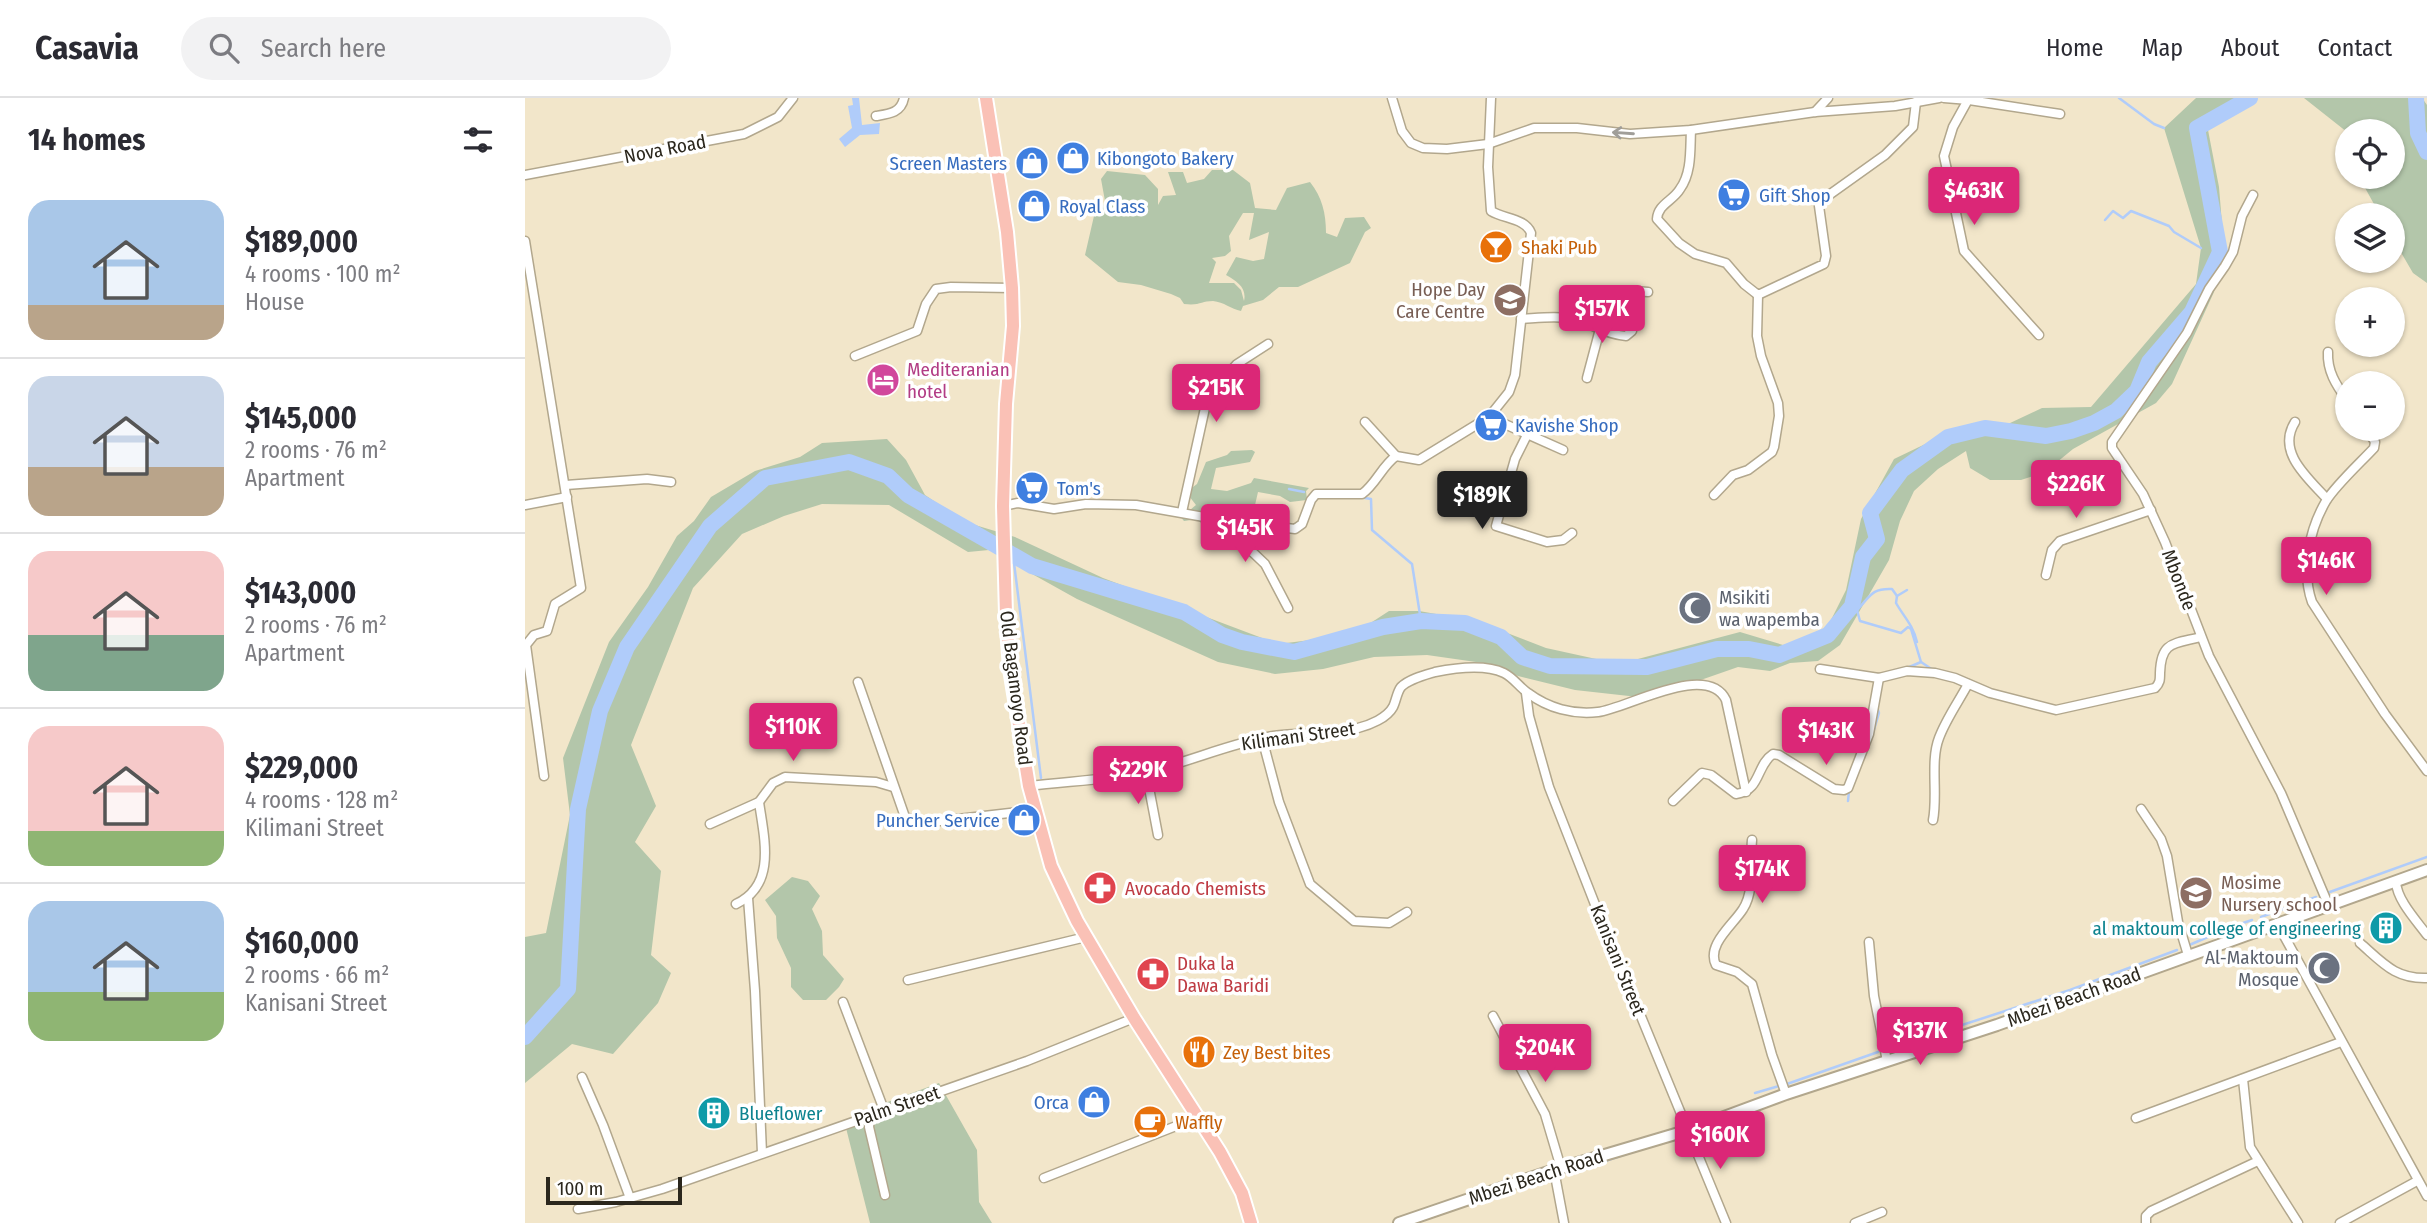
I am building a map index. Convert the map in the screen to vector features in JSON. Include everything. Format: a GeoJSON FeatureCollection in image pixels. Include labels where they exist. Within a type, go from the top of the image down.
{"type":"FeatureCollection","features":[{"type":"Feature","properties":{"kind":"main road","name":"Old Bagamoyo Road"},"geometry":{"type":"LineString","coordinates":[[986,98],[1007,232],[1012,288],[1013,326],[1006,404],[1004,560],[1010,669],[1029,786],[1051,866],[1086,937],[1199,1117],[1242,1193],[1251,1223]]}},
{"type":"Feature","properties":{"kind":"main road","name":"Mbezi Beach Road"},"geometry":{"type":"LineString","coordinates":[[1399,1223],[1557,1169],[1689,1130],[1786,1094],[2073,999],[2327,904],[2427,870]]}},
{"type":"Feature","properties":{"kind":"street","name":"Nova Road"},"geometry":{"type":"LineString","coordinates":[[525,175],[744,134],[778,117],[793,98]]}},
{"type":"Feature","properties":{"kind":"street"},"geometry":{"type":"LineString","coordinates":[[876,116],[895,113],[903,106],[904,98]]}},
{"type":"Feature","properties":{"kind":"street"},"geometry":{"type":"LineString","coordinates":[[1392,98],[1402,131],[1411,143],[1423,148],[1447,149],[1488,144],[1534,128],[1577,128],[1630,134],[1691,130],[1815,112],[1853,111],[1941,98],[1969,99],[2060,114]]}},
{"type":"Feature","properties":{"kind":"street"},"geometry":{"type":"LineString","coordinates":[[1366,422],[1395,456],[1419,460],[1489,417],[1509,392],[1515,375],[1531,233],[1529,226],[1524,223],[1491,211],[1488,144],[1491,98]]}},
{"type":"Feature","properties":{"kind":"street"},"geometry":{"type":"LineString","coordinates":[[1815,112],[1828,98]]}},
{"type":"Feature","properties":{"kind":"street"},"geometry":{"type":"LineString","coordinates":[[1969,99],[1953,127],[1944,156],[1964,251],[2039,335]]}},
{"type":"Feature","properties":{"kind":"street"},"geometry":{"type":"LineString","coordinates":[[1758,295],[1823,264],[1826,256],[1819,206],[1822,200],[1885,155],[1913,127],[1916,102]]}},
{"type":"Feature","properties":{"kind":"street"},"geometry":{"type":"LineString","coordinates":[[1691,130],[1686,178],[1680,191],[1661,207],[1657,219],[1679,243],[1695,254],[1726,263],[1733,268],[1744,284],[1758,295]]}},
{"type":"Feature","properties":{"kind":"street","name":"Mbonde"},"geometry":{"type":"LineString","coordinates":[[2253,195],[2242,216],[2233,252],[2209,289],[2187,333],[2112,442],[2112,448],[2151,510],[2201,638],[2281,793],[2327,904]]}},
{"type":"Feature","properties":{"kind":"street"},"geometry":{"type":"LineString","coordinates":[[525,241],[581,587],[555,604],[547,631],[534,635],[526,645],[544,776]]}},
{"type":"Feature","properties":{"kind":"street"},"geometry":{"type":"LineString","coordinates":[[855,356],[917,331],[926,304],[936,289],[1012,288]]}},
{"type":"Feature","properties":{"kind":"street"},"geometry":{"type":"LineString","coordinates":[[1521,319],[1576,319],[1618,335],[1626,335],[1632,331],[1629,316],[1632,293],[1648,292]]}},
{"type":"Feature","properties":{"kind":"street"},"geometry":{"type":"LineString","coordinates":[[1714,495],[1733,475],[1748,470],[1775,447],[1779,414],[1757,336],[1758,295]]}},
{"type":"Feature","properties":{"kind":"street"},"geometry":{"type":"LineString","coordinates":[[1587,379],[1600,329]]}},
{"type":"Feature","properties":{"kind":"street"},"geometry":{"type":"LineString","coordinates":[[1182,512],[1205,408],[1219,384],[1237,365],[1268,344]]}},
{"type":"Feature","properties":{"kind":"street"},"geometry":{"type":"LineString","coordinates":[[2327,352],[2327,361],[2335,382]]}},
{"type":"Feature","properties":{"kind":"street"},"geometry":{"type":"LineString","coordinates":[[1489,417],[1563,450]]}},
{"type":"Feature","properties":{"kind":"street"},"geometry":{"type":"LineString","coordinates":[[2295,422],[2289,432],[2290,449],[2301,471],[2327,499]]}},
{"type":"Feature","properties":{"kind":"street"},"geometry":{"type":"LineString","coordinates":[[1527,435],[1515,459],[1496,526],[1547,542],[1563,540],[1572,533]]}},
{"type":"Feature","properties":{"kind":"street"},"geometry":{"type":"LineString","coordinates":[[2374,441],[2374,447],[2327,499],[2314,525],[2308,552],[2308,590],[2312,602],[2385,715],[2427,771]]}},
{"type":"Feature","properties":{"kind":"street"},"geometry":{"type":"LineString","coordinates":[[1003,506],[1018,503],[1054,509],[1105,504],[1136,505],[1289,529],[1299,527],[1316,494],[1362,494],[1395,456]]}},
{"type":"Feature","properties":{"kind":"street"},"geometry":{"type":"LineString","coordinates":[[566,485],[647,480],[671,482]]}},
{"type":"Feature","properties":{"kind":"street"},"geometry":{"type":"LineString","coordinates":[[525,505],[567,497]]}},
{"type":"Feature","properties":{"kind":"street"},"geometry":{"type":"LineString","coordinates":[[2046,575],[2052,550],[2060,541],[2151,510]]}},
{"type":"Feature","properties":{"kind":"street"},"geometry":{"type":"LineString","coordinates":[[1205,517],[1244,544],[1265,564],[1288,608]]}},
{"type":"Feature","properties":{"kind":"street"},"geometry":{"type":"LineString","coordinates":[[1820,669],[1879,678],[1918,670],[1955,678],[1990,693],[2046,709],[2063,709],[2155,688],[2159,684],[2164,650],[2171,645],[2201,638]]}},
{"type":"Feature","properties":{"kind":"street","name":"Kilimani Street"},"geometry":{"type":"LineString","coordinates":[[1029,786],[1146,772],[1262,738],[1359,728],[1378,720],[1391,710],[1401,688],[1417,678],[1436,672],[1473,668],[1502,672],[1516,681],[1526,693],[1560,711],[1597,712],[1618,708],[1636,698],[1678,687],[1691,685],[1712,688],[1726,700],[1746,792]]}},
{"type":"Feature","properties":{"kind":"street"},"geometry":{"type":"LineString","coordinates":[[1673,801],[1700,774],[1705,773],[1736,794],[1746,792],[1755,783],[1768,757],[1773,754],[1779,755],[1834,789],[1847,788],[1869,734],[1879,678]]}},
{"type":"Feature","properties":{"kind":"street"},"geometry":{"type":"LineString","coordinates":[[858,682],[905,817],[923,823],[1035,810]]}},
{"type":"Feature","properties":{"kind":"street"},"geometry":{"type":"LineString","coordinates":[[1933,820],[1937,802],[1936,759],[1939,738],[1968,684]]}},
{"type":"Feature","properties":{"kind":"street","name":"Kanisani Street"},"geometry":{"type":"LineString","coordinates":[[1526,693],[1528,716],[1549,787],[1726,1223]]}},
{"type":"Feature","properties":{"kind":"street"},"geometry":{"type":"LineString","coordinates":[[1262,738],[1279,802],[1310,884],[1354,921],[1389,923],[1407,912]]}},
{"type":"Feature","properties":{"kind":"street"},"geometry":{"type":"LineString","coordinates":[[1146,772],[1158,835]]}},
{"type":"Feature","properties":{"kind":"street"},"geometry":{"type":"LineString","coordinates":[[710,824],[759,802],[773,783],[785,777],[876,782],[893,787]]}},
{"type":"Feature","properties":{"kind":"street"},"geometry":{"type":"LineString","coordinates":[[736,904],[748,898],[758,887],[766,857],[759,802]]}},
{"type":"Feature","properties":{"kind":"street"},"geometry":{"type":"LineString","coordinates":[[2141,809],[2161,839],[2167,856],[2178,922],[2188,955]]}},
{"type":"Feature","properties":{"kind":"street"},"geometry":{"type":"LineString","coordinates":[[1752,840],[1749,897],[1744,909],[1715,947],[1712,958],[1716,965],[1737,972],[1752,984],[1786,1094]]}},
{"type":"Feature","properties":{"kind":"street"},"geometry":{"type":"LineString","coordinates":[[2396,882],[2405,904],[2427,935]]}},
{"type":"Feature","properties":{"kind":"street"},"geometry":{"type":"LineString","coordinates":[[748,898],[762,1153]]}},
{"type":"Feature","properties":{"kind":"street"},"geometry":{"type":"LineString","coordinates":[[2277,923],[2427,1196]]}},
{"type":"Feature","properties":{"kind":"street"},"geometry":{"type":"LineString","coordinates":[[908,980],[1086,937]]}},
{"type":"Feature","properties":{"kind":"street"},"geometry":{"type":"LineString","coordinates":[[1869,943],[1874,996],[1887,1061]]}},
{"type":"Feature","properties":{"kind":"street"},"geometry":{"type":"LineString","coordinates":[[2360,943],[2394,973],[2406,977],[2427,978]]}},
{"type":"Feature","properties":{"kind":"street"},"geometry":{"type":"LineString","coordinates":[[843,1002],[880,1111],[870,1118],[869,1127],[885,1195]]}},
{"type":"Feature","properties":{"kind":"street"},"geometry":{"type":"LineString","coordinates":[[1493,1016],[1545,1114],[1557,1169],[1564,1223]]}},
{"type":"Feature","properties":{"kind":"street","name":"Palm Street"},"geometry":{"type":"LineString","coordinates":[[578,1209],[630,1198],[762,1153],[1027,1060],[1135,1018]]}},
{"type":"Feature","properties":{"kind":"street"},"geometry":{"type":"LineString","coordinates":[[2136,1118],[2341,1042]]}},
{"type":"Feature","properties":{"kind":"street"},"geometry":{"type":"LineString","coordinates":[[582,1077],[630,1198]]}},
{"type":"Feature","properties":{"kind":"street"},"geometry":{"type":"LineString","coordinates":[[2243,1079],[2250,1147],[2298,1223]]}},
{"type":"Feature","properties":{"kind":"street"},"geometry":{"type":"LineString","coordinates":[[1044,1178],[1199,1117]]}},
{"type":"Feature","properties":{"kind":"street"},"geometry":{"type":"LineString","coordinates":[[2146,1223],[2146,1216],[2151,1211],[2258,1161]]}},
{"type":"Feature","properties":{"kind":"street"},"geometry":{"type":"LineString","coordinates":[[2340,1223],[2417,1181]]}},
{"type":"Feature","properties":{"kind":"street"},"geometry":{"type":"LineString","coordinates":[[1855,1223],[1882,1212]]}},
{"type":"Feature","properties":{"kind":"green space"},"geometry":{"type":"Polygon","coordinates":[[[2196,98],[2258,98],[2249,99],[2208,130],[2219,187],[2223,236],[2214,292],[2172,384],[2156,403],[2073,449],[2045,472],[2021,480],[1990,480],[1970,468],[1966,451],[1938,469],[1914,491],[1900,521],[1889,560],[1840,645],[1818,661],[1790,663],[1770,671],[1738,667],[1638,697],[1575,690],[1518,676],[1490,664],[1427,655],[1374,657],[1323,669],[1275,674],[1218,662],[1077,599],[989,550],[968,552],[889,505],[822,504],[784,516],[742,534],[693,588],[631,745],[656,806],[635,842],[661,871],[651,955],[671,973],[658,1003],[613,1054],[572,1044],[525,1083],[525,937],[546,933],[570,815],[563,758],[609,642],[648,587],[677,536],[694,521],[711,497],[755,471],[800,457],[822,443],[887,439],[906,460],[925,495],[965,522],[1015,537],[1103,578],[1278,644],[1352,635],[1389,611],[1419,611],[1476,621],[1546,648],[1619,664],[1740,632],[1783,645],[1814,640],[1828,626],[1846,590],[1861,519],[1894,459],[1942,436],[2008,424],[2042,408],[2091,407],[2196,284],[2201,248],[2164,128],[2196,98]]]}},
{"type":"Feature","properties":{"kind":"green space"},"geometry":{"type":"Polygon","coordinates":[[[2304,98],[2422,98],[2427,105],[2427,283],[2413,273],[2405,259],[2405,203],[2373,203],[2366,189],[2405,189],[2405,119],[2335,119],[2335,123],[2304,98]]]}},
{"type":"Feature","properties":{"kind":"green space"},"geometry":{"type":"Polygon","coordinates":[[[1212,170],[1233,170],[1250,183],[1255,208],[1276,210],[1287,188],[1310,182],[1323,206],[1326,233],[1337,237],[1345,218],[1364,217],[1371,228],[1365,232],[1350,263],[1298,287],[1279,287],[1263,300],[1243,306],[1241,311],[1213,301],[1184,304],[1180,298],[1171,294],[1141,285],[1118,282],[1085,255],[1094,216],[1105,201],[1101,179],[1107,171],[1145,175],[1158,189],[1158,205],[1163,196],[1176,195],[1168,172],[1183,172],[1187,183],[1204,179],[1212,170]],[[1243,213],[1229,236],[1231,251],[1225,256],[1212,258],[1216,262],[1209,283],[1234,283],[1241,290],[1244,301],[1243,289],[1226,275],[1236,257],[1253,261],[1264,259],[1269,232],[1249,240],[1254,213],[1243,213]]]}},
{"type":"Feature","properties":{"kind":"green space"},"geometry":{"type":"Polygon","coordinates":[[[1231,451],[1255,452],[1250,462],[1216,468],[1211,489],[1227,491],[1251,483],[1254,478],[1309,488],[1306,491],[1307,500],[1290,502],[1280,496],[1258,492],[1252,518],[1247,524],[1234,522],[1234,516],[1221,513],[1216,515],[1216,530],[1212,533],[1207,532],[1198,519],[1184,521],[1178,514],[1196,505],[1189,496],[1189,490],[1197,484],[1206,462],[1231,451]]]}},
{"type":"Feature","properties":{"kind":"green space"},"geometry":{"type":"Polygon","coordinates":[[[792,877],[808,881],[820,896],[812,909],[822,931],[823,955],[844,979],[826,1000],[803,1000],[791,987],[791,968],[777,938],[776,916],[765,900],[792,877]]]}},
{"type":"Feature","properties":{"kind":"green space"},"geometry":{"type":"Polygon","coordinates":[[[939,1083],[977,1150],[979,1202],[992,1223],[870,1223],[846,1128],[866,1110],[939,1083]]]}},
{"type":"Feature","properties":{"kind":"water"},"geometry":{"type":"Polygon","coordinates":[[[852,98],[859,98],[862,125],[880,123],[879,134],[860,135],[845,147],[839,139],[852,128],[848,106],[853,105],[852,98]]]}},
{"type":"Feature","properties":{"kind":"waterway"},"geometry":{"type":"LineString","coordinates":[[2119,98],[2154,124],[2164,128]]}},
{"type":"Feature","properties":{"kind":"waterway"},"geometry":{"type":"LineString","coordinates":[[525,1037],[568,989],[578,809],[600,711],[627,647],[710,526],[765,478],[849,462],[888,476],[908,495],[1032,566],[1184,612],[1222,635],[1242,642],[1294,652],[1383,627],[1421,621],[1465,623],[1501,637],[1522,657],[1550,666],[1647,667],[1717,649],[1749,649],[1779,655],[1828,635],[1852,606],[1863,557],[1877,539],[1870,513],[1902,470],[1948,437],[1985,428],[2046,436],[2071,431],[2116,411],[2137,391],[2149,362],[2192,312],[2220,252],[2197,128],[2250,98]]}},
{"type":"Feature","properties":{"kind":"waterway"},"geometry":{"type":"LineString","coordinates":[[2416,98],[2418,133],[2427,152]]}},
{"type":"Feature","properties":{"kind":"waterway"},"geometry":{"type":"LineString","coordinates":[[2105,220],[2113,211],[2123,218],[2131,211],[2169,226],[2174,232],[2201,248]]}},
{"type":"Feature","properties":{"kind":"waterway"},"geometry":{"type":"LineString","coordinates":[[1289,489],[1304,492]]}},
{"type":"Feature","properties":{"kind":"waterway"},"geometry":{"type":"LineString","coordinates":[[1359,497],[1371,499],[1372,530],[1412,564],[1421,621]]}},
{"type":"Feature","properties":{"kind":"waterway"},"geometry":{"type":"LineString","coordinates":[[1013,555],[1041,778]]}},
{"type":"Feature","properties":{"kind":"waterway"},"geometry":{"type":"LineString","coordinates":[[1841,619],[1856,611],[1868,597],[1879,590],[1892,589],[1897,596],[1907,590]]}},
{"type":"Feature","properties":{"kind":"waterway"},"geometry":{"type":"LineString","coordinates":[[1897,596],[1896,603],[1911,626],[1917,642]]}},
{"type":"Feature","properties":{"kind":"waterway"},"geometry":{"type":"LineString","coordinates":[[1857,610],[1860,621],[1901,633],[1908,627],[1911,629],[1921,662],[1907,668]]}},
{"type":"Feature","properties":{"kind":"waterway"},"geometry":{"type":"LineString","coordinates":[[1921,662],[1933,670]]}},
{"type":"Feature","properties":{"kind":"waterway"},"geometry":{"type":"LineString","coordinates":[[1873,733],[1879,713],[1877,706]]}},
{"type":"Feature","properties":{"kind":"waterway"},"geometry":{"type":"LineString","coordinates":[[1848,801],[1849,791]]}},
{"type":"Feature","properties":{"kind":"waterway"},"geometry":{"type":"LineString","coordinates":[[2327,893],[2427,857]]}},
{"type":"Feature","properties":{"kind":"waterway"},"geometry":{"type":"LineString","coordinates":[[2261,917],[2316,897]]}},
{"type":"Feature","properties":{"kind":"waterway"},"geometry":{"type":"LineString","coordinates":[[2243,923],[2252,920]]}},
{"type":"Feature","properties":{"kind":"waterway"},"geometry":{"type":"LineString","coordinates":[[2187,946],[2231,927]]}},
{"type":"Feature","properties":{"kind":"waterway"},"geometry":{"type":"LineString","coordinates":[[1891,1048],[2070,990],[2177,950]]}},
{"type":"Feature","properties":{"kind":"waterway"},"geometry":{"type":"LineString","coordinates":[[1787,1084],[1878,1052]]}},
{"type":"Feature","properties":{"kind":"waterway"},"geometry":{"type":"LineString","coordinates":[[1755,1093],[1779,1086]]}},
{"type":"Feature","properties":{"kind":"waterway"},"geometry":{"type":"LineString","coordinates":[[1568,1173],[1648,1147]]}},
{"type":"Feature","properties":{"kind":"waterway"},"geometry":{"type":"LineString","coordinates":[[1535,1182],[1546,1179]]}},
{"type":"Feature","properties":{"kind":"place","name":"Kibongoto Bakery"},"geometry":{"type":"Point","coordinates":[1073,158]}},
{"type":"Feature","properties":{"kind":"place","name":"Screen Masters"},"geometry":{"type":"Point","coordinates":[1032,163]}},
{"type":"Feature","properties":{"kind":"place","name":"Gift Shop"},"geometry":{"type":"Point","coordinates":[1734,195]}},
{"type":"Feature","properties":{"kind":"place","name":"Royal Class"},"geometry":{"type":"Point","coordinates":[1034,206]}},
{"type":"Feature","properties":{"kind":"place","name":"Shaki Pub"},"geometry":{"type":"Point","coordinates":[1496,247]}},
{"type":"Feature","properties":{"kind":"place","name":"Hope Day Care Centre"},"geometry":{"type":"Point","coordinates":[1510,300]}},
{"type":"Feature","properties":{"kind":"place","name":"Mediteranian hotel"},"geometry":{"type":"Point","coordinates":[883,380]}},
{"type":"Feature","properties":{"kind":"place","name":"Kavishe Shop"},"geometry":{"type":"Point","coordinates":[1491,425]}},
{"type":"Feature","properties":{"kind":"place","name":"Tom's"},"geometry":{"type":"Point","coordinates":[1032,488]}},
{"type":"Feature","properties":{"kind":"place","name":"Msikiti wa wapemba"},"geometry":{"type":"Point","coordinates":[1695,608]}},
{"type":"Feature","properties":{"kind":"place","name":"Puncher Service"},"geometry":{"type":"Point","coordinates":[1024,820]}},
{"type":"Feature","properties":{"kind":"place","name":"Avocado Chemists"},"geometry":{"type":"Point","coordinates":[1100,888]}},
{"type":"Feature","properties":{"kind":"place","name":"Mosime Nursery school"},"geometry":{"type":"Point","coordinates":[2196,893]}},
{"type":"Feature","properties":{"kind":"place","name":"al maktoum college of engineering"},"geometry":{"type":"Point","coordinates":[2386,928]}},
{"type":"Feature","properties":{"kind":"place","name":"Al-Maktoum Mosque"},"geometry":{"type":"Point","coordinates":[2324,968]}},
{"type":"Feature","properties":{"kind":"place","name":"Duka la Dawa Baridi"},"geometry":{"type":"Point","coordinates":[1153,974]}},
{"type":"Feature","properties":{"kind":"place","name":"Zey Best bites"},"geometry":{"type":"Point","coordinates":[1199,1052]}},
{"type":"Feature","properties":{"kind":"place","name":"Orca"},"geometry":{"type":"Point","coordinates":[1094,1102]}},
{"type":"Feature","properties":{"kind":"place","name":"Blueflower"},"geometry":{"type":"Point","coordinates":[714,1113]}},
{"type":"Feature","properties":{"kind":"place","name":"Waffly"},"geometry":{"type":"Point","coordinates":[1150,1122]}}]}
